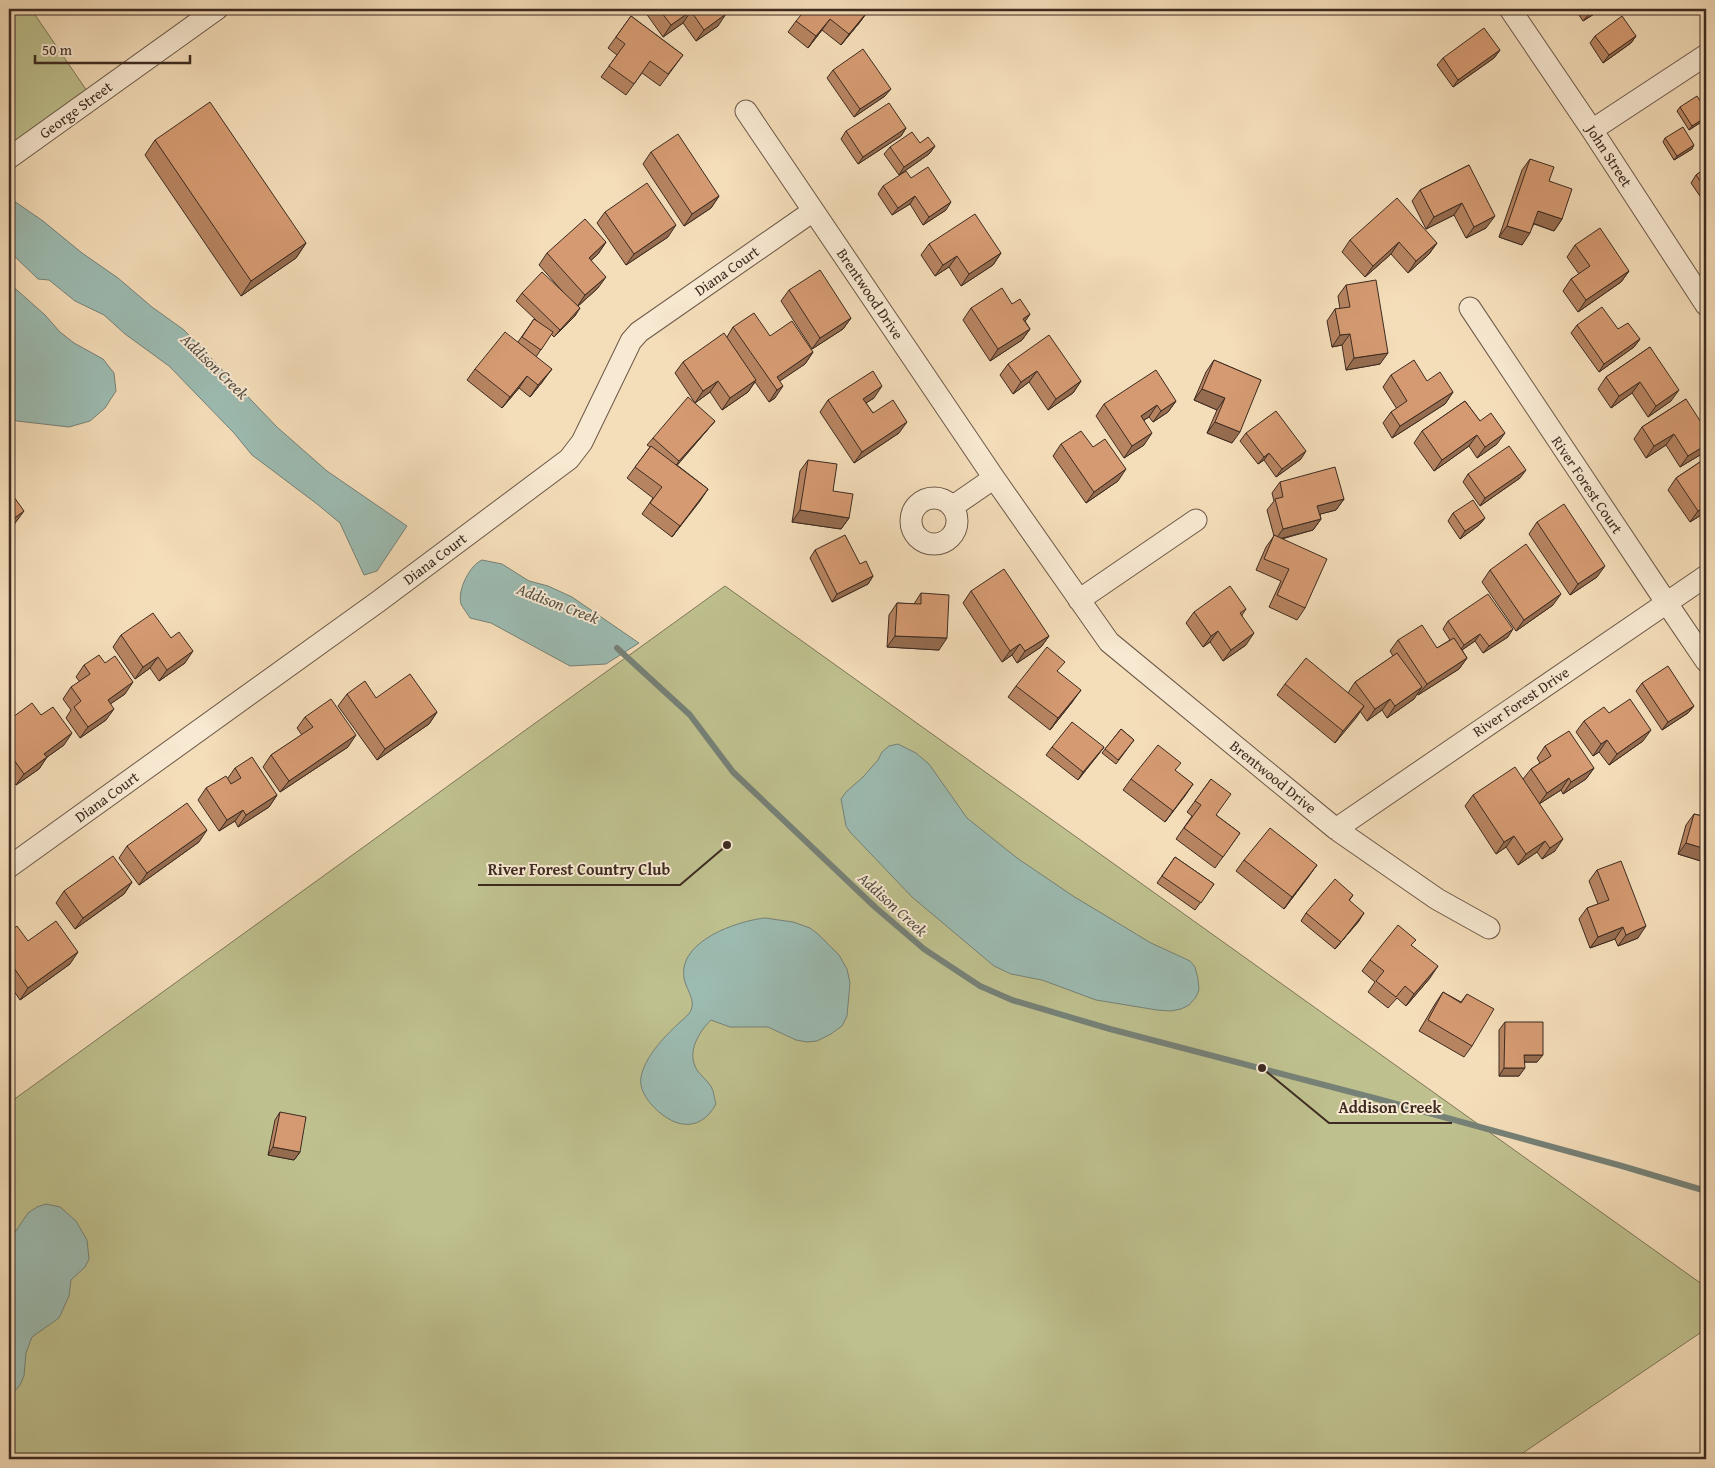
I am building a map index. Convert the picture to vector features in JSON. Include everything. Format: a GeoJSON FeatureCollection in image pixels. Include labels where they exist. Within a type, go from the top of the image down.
{"type":"FeatureCollection","features":[{"type":"Feature","properties":{"kind":"street","name":"George Street"},"geometry":{"type":"LineString","coordinates":[[9,158],[217,9]]}},
{"type":"Feature","properties":{"kind":"street","name":"John Street"},"geometry":{"type":"LineString","coordinates":[[1510,9],[1592,130],[1706,305]]}},
{"type":"Feature","properties":{"kind":"street"},"geometry":{"type":"LineString","coordinates":[[1592,130],[1706,54]]}},
{"type":"Feature","properties":{"kind":"street","name":"Brentwood Drive"},"geometry":{"type":"LineString","coordinates":[[746,111],[994,478],[1109,642],[1336,829],[1437,899],[1490,928]]}},
{"type":"Feature","properties":{"kind":"street","name":"Diana Court"},"geometry":{"type":"LineString","coordinates":[[9,867],[371,606],[569,459],[582,442],[631,341],[639,332],[814,211]]}},
{"type":"Feature","properties":{"kind":"street","name":"River Forest Court"},"geometry":{"type":"LineString","coordinates":[[1470,308],[1706,661]]}},
{"type":"Feature","properties":{"kind":"street"},"geometry":{"type":"LineString","coordinates":[[952,507],[994,478]]}},
{"type":"Feature","properties":{"kind":"street"},"geometry":{"type":"LineString","coordinates":[[1079,600],[1196,520]]}},
{"type":"Feature","properties":{"kind":"street","name":"River Forest Drive"},"geometry":{"type":"LineString","coordinates":[[1336,829],[1706,576]]}},
{"type":"Feature","properties":{"kind":"green space"},"geometry":{"type":"Polygon","coordinates":[[[9,9],[31,9],[87,91],[9,146],[9,9]]]}},
{"type":"Feature","properties":{"kind":"green space"},"geometry":{"type":"Polygon","coordinates":[[[725,586],[1706,1287],[1706,1329],[1514,1459],[9,1459],[9,1103],[725,586]]]}},
{"type":"Feature","properties":{"kind":"water"},"geometry":{"type":"Polygon","coordinates":[[[9,200],[14,201],[43,221],[184,330],[277,427],[327,471],[407,526],[377,571],[364,575],[340,523],[252,455],[234,433],[169,366],[125,334],[104,315],[75,301],[49,280],[38,279],[9,251],[9,200]]]}},
{"type":"Feature","properties":{"kind":"water"},"geometry":{"type":"Polygon","coordinates":[[[9,283],[45,315],[60,332],[74,343],[103,359],[114,373],[116,391],[105,408],[90,421],[69,427],[17,421],[9,417],[9,283]]]}},
{"type":"Feature","properties":{"kind":"water"},"geometry":{"type":"Polygon","coordinates":[[[482,560],[502,564],[529,581],[548,586],[572,597],[639,643],[606,664],[570,666],[491,623],[470,618],[461,604],[461,592],[469,572],[482,560]]]}},
{"type":"Feature","properties":{"kind":"water"},"geometry":{"type":"Polygon","coordinates":[[[898,744],[916,753],[929,764],[967,818],[1017,858],[1073,896],[1151,943],[1190,961],[1195,967],[1198,979],[1199,990],[1196,997],[1189,1005],[1181,1009],[1171,1011],[1157,1010],[1096,1000],[1042,980],[1011,974],[994,966],[912,897],[850,832],[846,826],[841,799],[878,760],[882,752],[889,746],[898,744]]]}},
{"type":"Feature","properties":{"kind":"water"},"geometry":{"type":"Polygon","coordinates":[[[765,918],[793,922],[810,928],[839,955],[847,969],[850,983],[847,1016],[842,1026],[831,1034],[817,1041],[807,1042],[796,1040],[768,1027],[730,1027],[711,1020],[698,1036],[693,1049],[693,1056],[697,1070],[711,1087],[716,1104],[709,1114],[693,1124],[676,1122],[667,1118],[651,1104],[643,1092],[641,1077],[646,1062],[655,1048],[691,1010],[692,1000],[684,978],[685,965],[690,953],[712,935],[740,923],[765,918]]]}},
{"type":"Feature","properties":{"kind":"water"},"geometry":{"type":"Polygon","coordinates":[[[46,1204],[60,1207],[76,1221],[87,1240],[89,1259],[85,1267],[71,1280],[69,1296],[59,1318],[32,1337],[26,1353],[24,1376],[20,1385],[9,1398],[9,1241],[28,1213],[46,1204]]]}},
{"type":"Feature","properties":{"kind":"building"},"geometry":{"type":"Polygon","coordinates":[[[659,9],[722,9],[726,14],[704,30],[691,11],[671,25],[659,9]]]}},
{"type":"Feature","properties":{"kind":"building"},"geometry":{"type":"Polygon","coordinates":[[[806,9],[865,9],[868,11],[849,34],[830,19],[816,36],[796,21],[806,9]]]}},
{"type":"Feature","properties":{"kind":"building"},"geometry":{"type":"Polygon","coordinates":[[[1586,9],[1596,9],[1589,14],[1586,9]]]}},
{"type":"Feature","properties":{"kind":"building"},"geometry":{"type":"Polygon","coordinates":[[[631,16],[683,55],[668,74],[650,61],[634,84],[609,66],[625,44],[616,37],[631,16]]]}},
{"type":"Feature","properties":{"kind":"building"},"geometry":{"type":"Polygon","coordinates":[[[1622,16],[1636,36],[1609,55],[1595,36],[1622,16]]]}},
{"type":"Feature","properties":{"kind":"building"},"geometry":{"type":"Polygon","coordinates":[[[1484,28],[1500,50],[1458,80],[1443,58],[1484,28]]]}},
{"type":"Feature","properties":{"kind":"building"},"geometry":{"type":"Polygon","coordinates":[[[863,49],[891,89],[860,109],[833,70],[863,49]]]}},
{"type":"Feature","properties":{"kind":"building"},"geometry":{"type":"Polygon","coordinates":[[[1697,96],[1706,110],[1706,117],[1692,126],[1680,107],[1697,96]]]}},
{"type":"Feature","properties":{"kind":"building"},"geometry":{"type":"Polygon","coordinates":[[[210,102],[306,243],[251,281],[155,140],[210,102]]]}},
{"type":"Feature","properties":{"kind":"building"},"geometry":{"type":"Polygon","coordinates":[[[889,103],[906,128],[863,157],[846,131],[889,103]]]}},
{"type":"Feature","properties":{"kind":"building"},"geometry":{"type":"Polygon","coordinates":[[[1683,127],[1694,145],[1677,156],[1665,138],[1683,127]]]}},
{"type":"Feature","properties":{"kind":"building"},"geometry":{"type":"Polygon","coordinates":[[[912,132],[920,143],[928,137],[935,146],[904,167],[890,147],[912,132]]]}},
{"type":"Feature","properties":{"kind":"building"},"geometry":{"type":"Polygon","coordinates":[[[678,134],[719,196],[692,214],[651,152],[678,134]]]}},
{"type":"Feature","properties":{"kind":"building"},"geometry":{"type":"Polygon","coordinates":[[[1530,159],[1554,167],[1549,181],[1572,189],[1562,219],[1538,211],[1530,233],[1507,226],[1530,159]]]}},
{"type":"Feature","properties":{"kind":"building"},"geometry":{"type":"Polygon","coordinates":[[[1469,165],[1495,216],[1474,227],[1462,203],[1434,217],[1420,190],[1469,165]]]}},
{"type":"Feature","properties":{"kind":"building"},"geometry":{"type":"Polygon","coordinates":[[[928,167],[951,202],[929,217],[915,196],[898,208],[883,186],[906,171],[911,178],[928,167]]]}},
{"type":"Feature","properties":{"kind":"building"},"geometry":{"type":"Polygon","coordinates":[[[1706,168],[1706,189],[1696,175],[1706,168]]]}},
{"type":"Feature","properties":{"kind":"building"},"geometry":{"type":"Polygon","coordinates":[[[647,183],[676,225],[634,254],[605,212],[647,183]]]}},
{"type":"Feature","properties":{"kind":"building"},"geometry":{"type":"Polygon","coordinates":[[[1397,198],[1437,243],[1416,261],[1399,242],[1373,266],[1350,240],[1397,198]]]}},
{"type":"Feature","properties":{"kind":"building"},"geometry":{"type":"Polygon","coordinates":[[[975,214],[1001,253],[969,274],[957,256],[943,265],[929,244],[975,214]]]}},
{"type":"Feature","properties":{"kind":"building"},"geometry":{"type":"Polygon","coordinates":[[[585,219],[606,242],[589,258],[606,277],[585,295],[547,253],[585,219]]]}},
{"type":"Feature","properties":{"kind":"building"},"geometry":{"type":"Polygon","coordinates":[[[1600,228],[1629,271],[1586,300],[1571,279],[1590,266],[1575,245],[1600,228]]]}},
{"type":"Feature","properties":{"kind":"building"},"geometry":{"type":"Polygon","coordinates":[[[820,270],[851,318],[820,338],[789,290],[820,270]]]}},
{"type":"Feature","properties":{"kind":"building"},"geometry":{"type":"Polygon","coordinates":[[[542,272],[580,308],[560,330],[522,293],[542,272]]]}},
{"type":"Feature","properties":{"kind":"building"},"geometry":{"type":"Polygon","coordinates":[[[1376,280],[1388,353],[1354,358],[1350,334],[1340,335],[1335,309],[1350,307],[1346,285],[1376,280]]]}},
{"type":"Feature","properties":{"kind":"building"},"geometry":{"type":"Polygon","coordinates":[[[1002,288],[1012,304],[1020,299],[1030,314],[1023,319],[1030,329],[998,349],[971,308],[1002,288]]]}},
{"type":"Feature","properties":{"kind":"building"},"geometry":{"type":"Polygon","coordinates":[[[1602,307],[1618,329],[1628,323],[1640,339],[1604,364],[1577,325],[1602,307]]]}},
{"type":"Feature","properties":{"kind":"building"},"geometry":{"type":"Polygon","coordinates":[[[754,313],[770,336],[792,321],[813,352],[777,377],[783,386],[777,390],[733,327],[754,313]]]}},
{"type":"Feature","properties":{"kind":"building"},"geometry":{"type":"Polygon","coordinates":[[[534,319],[553,332],[541,350],[522,337],[534,319]]]}},
{"type":"Feature","properties":{"kind":"building"},"geometry":{"type":"Polygon","coordinates":[[[505,332],[552,369],[538,385],[527,376],[510,397],[475,369],[505,332]]]}},
{"type":"Feature","properties":{"kind":"building"},"geometry":{"type":"Polygon","coordinates":[[[724,333],[756,380],[730,398],[718,381],[703,391],[683,362],[724,333]]]}},
{"type":"Feature","properties":{"kind":"building"},"geometry":{"type":"Polygon","coordinates":[[[1049,335],[1081,381],[1056,399],[1037,371],[1021,382],[1008,364],[1049,335]]]}},
{"type":"Feature","properties":{"kind":"building"},"geometry":{"type":"Polygon","coordinates":[[[1650,347],[1679,390],[1656,406],[1640,382],[1619,396],[1606,377],[1650,347]]]}},
{"type":"Feature","properties":{"kind":"building"},"geometry":{"type":"Polygon","coordinates":[[[1214,360],[1261,380],[1240,432],[1215,422],[1225,398],[1202,389],[1214,360]]]}},
{"type":"Feature","properties":{"kind":"building"},"geometry":{"type":"Polygon","coordinates":[[[1414,360],[1427,381],[1440,372],[1453,392],[1400,426],[1391,412],[1407,401],[1391,375],[1414,360]]]}},
{"type":"Feature","properties":{"kind":"building"},"geometry":{"type":"Polygon","coordinates":[[[1156,370],[1176,401],[1161,411],[1157,405],[1141,416],[1152,433],[1132,446],[1104,404],[1156,370]]]}},
{"type":"Feature","properties":{"kind":"building"},"geometry":{"type":"Polygon","coordinates":[[[873,371],[882,386],[863,399],[873,413],[893,400],[907,422],[862,452],[828,400],[873,371]]]}},
{"type":"Feature","properties":{"kind":"building"},"geometry":{"type":"Polygon","coordinates":[[[688,397],[715,421],[679,461],[653,438],[688,397]]]}},
{"type":"Feature","properties":{"kind":"building"},"geometry":{"type":"Polygon","coordinates":[[[1686,399],[1706,430],[1706,445],[1688,456],[1674,434],[1654,446],[1642,427],[1686,399]]]}},
{"type":"Feature","properties":{"kind":"building"},"geometry":{"type":"Polygon","coordinates":[[[1465,401],[1480,421],[1491,413],[1505,433],[1485,447],[1477,435],[1442,460],[1422,431],[1465,401]]]}},
{"type":"Feature","properties":{"kind":"building"},"geometry":{"type":"Polygon","coordinates":[[[1276,411],[1306,451],[1282,469],[1269,453],[1264,457],[1246,433],[1276,411]]]}},
{"type":"Feature","properties":{"kind":"building"},"geometry":{"type":"Polygon","coordinates":[[[1081,431],[1093,447],[1105,439],[1126,469],[1094,492],[1061,444],[1081,431]]]}},
{"type":"Feature","properties":{"kind":"building"},"geometry":{"type":"Polygon","coordinates":[[[651,446],[708,489],[680,526],[650,503],[662,487],[635,467],[651,446]]]}},
{"type":"Feature","properties":{"kind":"building"},"geometry":{"type":"Polygon","coordinates":[[[1509,446],[1526,470],[1485,498],[1468,474],[1509,446]]]}},
{"type":"Feature","properties":{"kind":"building"},"geometry":{"type":"Polygon","coordinates":[[[1706,458],[1706,506],[1698,511],[1676,478],[1706,458]]]}},
{"type":"Feature","properties":{"kind":"building"},"geometry":{"type":"Polygon","coordinates":[[[808,460],[837,464],[833,491],[853,494],[849,518],[800,510],[808,460]]]}},
{"type":"Feature","properties":{"kind":"building"},"geometry":{"type":"Polygon","coordinates":[[[1335,467],[1344,499],[1317,506],[1321,519],[1283,529],[1275,499],[1283,497],[1280,482],[1335,467]]]}},
{"type":"Feature","properties":{"kind":"building"},"geometry":{"type":"Polygon","coordinates":[[[9,490],[24,511],[9,522],[9,490]]]}},
{"type":"Feature","properties":{"kind":"building"},"geometry":{"type":"Polygon","coordinates":[[[1473,500],[1485,518],[1465,531],[1453,513],[1473,500]]]}},
{"type":"Feature","properties":{"kind":"building"},"geometry":{"type":"Polygon","coordinates":[[[1564,504],[1605,566],[1578,584],[1537,522],[1564,504]]]}},
{"type":"Feature","properties":{"kind":"building"},"geometry":{"type":"Polygon","coordinates":[[[845,535],[860,564],[866,561],[873,576],[837,594],[815,550],[845,535]]]}},
{"type":"Feature","properties":{"kind":"building"},"geometry":{"type":"Polygon","coordinates":[[[1274,535],[1327,559],[1305,608],[1277,595],[1289,569],[1264,559],[1274,535]]]}},
{"type":"Feature","properties":{"kind":"building"},"geometry":{"type":"Polygon","coordinates":[[[1526,544],[1561,594],[1524,620],[1490,570],[1526,544]]]}},
{"type":"Feature","properties":{"kind":"building"},"geometry":{"type":"Polygon","coordinates":[[[1004,569],[1049,636],[1025,651],[1020,644],[1010,651],[971,591],[1004,569]]]}},
{"type":"Feature","properties":{"kind":"building"},"geometry":{"type":"Polygon","coordinates":[[[1230,586],[1246,609],[1240,613],[1254,633],[1231,650],[1218,631],[1211,636],[1194,612],[1230,586]]]}},
{"type":"Feature","properties":{"kind":"building"},"geometry":{"type":"Polygon","coordinates":[[[921,593],[949,595],[947,638],[895,636],[897,603],[921,604],[921,593]]]}},
{"type":"Feature","properties":{"kind":"building"},"geometry":{"type":"Polygon","coordinates":[[[1488,594],[1513,629],[1489,646],[1480,634],[1464,645],[1448,621],[1488,594]]]}},
{"type":"Feature","properties":{"kind":"building"},"geometry":{"type":"Polygon","coordinates":[[[153,613],[171,638],[179,632],[193,651],[167,670],[158,657],[143,667],[121,635],[153,613]]]}},
{"type":"Feature","properties":{"kind":"building"},"geometry":{"type":"Polygon","coordinates":[[[1422,625],[1437,648],[1454,638],[1467,658],[1427,684],[1398,640],[1422,625]]]}},
{"type":"Feature","properties":{"kind":"building"},"geometry":{"type":"Polygon","coordinates":[[[1047,647],[1065,662],[1057,671],[1081,690],[1058,718],[1016,686],[1047,647]]]}},
{"type":"Feature","properties":{"kind":"building"},"geometry":{"type":"Polygon","coordinates":[[[1397,653],[1422,687],[1395,706],[1390,699],[1375,709],[1355,682],[1397,653]]]}},
{"type":"Feature","properties":{"kind":"building"},"geometry":{"type":"Polygon","coordinates":[[[99,655],[105,663],[115,656],[133,682],[108,700],[114,709],[88,727],[74,707],[81,701],[71,687],[90,674],[84,665],[99,655]]]}},
{"type":"Feature","properties":{"kind":"building"},"geometry":{"type":"Polygon","coordinates":[[[1306,658],[1364,706],[1343,731],[1285,684],[1306,658]]]}},
{"type":"Feature","properties":{"kind":"building"},"geometry":{"type":"Polygon","coordinates":[[[1668,666],[1694,706],[1668,722],[1642,683],[1668,666]]]}},
{"type":"Feature","properties":{"kind":"building"},"geometry":{"type":"Polygon","coordinates":[[[410,674],[437,712],[385,749],[347,694],[365,681],[376,698],[410,674]]]}},
{"type":"Feature","properties":{"kind":"building"},"geometry":{"type":"Polygon","coordinates":[[[331,699],[356,735],[289,781],[271,755],[313,727],[305,717],[331,699]]]}},
{"type":"Feature","properties":{"kind":"building"},"geometry":{"type":"Polygon","coordinates":[[[1630,699],[1651,730],[1617,754],[1607,740],[1601,744],[1584,721],[1604,707],[1609,713],[1630,699]]]}},
{"type":"Feature","properties":{"kind":"building"},"geometry":{"type":"Polygon","coordinates":[[[32,703],[41,715],[53,707],[72,733],[44,754],[47,757],[24,774],[9,753],[9,720],[32,703]]]}},
{"type":"Feature","properties":{"kind":"building"},"geometry":{"type":"Polygon","coordinates":[[[1072,722],[1104,747],[1083,772],[1052,747],[1072,722]]]}},
{"type":"Feature","properties":{"kind":"building"},"geometry":{"type":"Polygon","coordinates":[[[1121,729],[1134,740],[1118,760],[1105,749],[1121,729]]]}},
{"type":"Feature","properties":{"kind":"building"},"geometry":{"type":"Polygon","coordinates":[[[1569,731],[1594,768],[1571,782],[1569,778],[1547,793],[1531,769],[1551,756],[1545,746],[1569,731]]]}},
{"type":"Feature","properties":{"kind":"building"},"geometry":{"type":"Polygon","coordinates":[[[1158,745],[1181,763],[1175,770],[1193,784],[1173,811],[1131,779],[1158,745]]]}},
{"type":"Feature","properties":{"kind":"building"},"geometry":{"type":"Polygon","coordinates":[[[252,757],[277,795],[246,815],[243,810],[227,820],[206,788],[226,776],[231,784],[241,778],[235,768],[252,757]]]}},
{"type":"Feature","properties":{"kind":"building"},"geometry":{"type":"Polygon","coordinates":[[[1515,767],[1563,839],[1550,848],[1545,841],[1526,854],[1514,836],[1504,842],[1473,795],[1515,767]]]}},
{"type":"Feature","properties":{"kind":"building"},"geometry":{"type":"Polygon","coordinates":[[[1211,779],[1231,794],[1216,815],[1240,833],[1223,857],[1184,828],[1201,805],[1195,801],[1211,779]]]}},
{"type":"Feature","properties":{"kind":"building"},"geometry":{"type":"Polygon","coordinates":[[[187,803],[207,830],[147,873],[127,846],[187,803]]]}},
{"type":"Feature","properties":{"kind":"building"},"geometry":{"type":"Polygon","coordinates":[[[1694,814],[1706,817],[1706,849],[1686,843],[1694,814]]]}},
{"type":"Feature","properties":{"kind":"building"},"geometry":{"type":"Polygon","coordinates":[[[1270,828],[1317,865],[1292,897],[1244,860],[1270,828]]]}},
{"type":"Feature","properties":{"kind":"building"},"geometry":{"type":"Polygon","coordinates":[[[113,856],[132,882],[83,918],[64,891],[113,856]]]}},
{"type":"Feature","properties":{"kind":"building"},"geometry":{"type":"Polygon","coordinates":[[[1175,857],[1214,884],[1201,903],[1162,876],[1175,857]]]}},
{"type":"Feature","properties":{"kind":"building"},"geometry":{"type":"Polygon","coordinates":[[[1621,861],[1646,926],[1626,935],[1623,927],[1598,937],[1587,908],[1609,900],[1597,870],[1621,861]]]}},
{"type":"Feature","properties":{"kind":"building"},"geometry":{"type":"Polygon","coordinates":[[[1335,879],[1353,895],[1349,900],[1364,913],[1341,942],[1306,913],[1335,879]]]}},
{"type":"Feature","properties":{"kind":"building"},"geometry":{"type":"Polygon","coordinates":[[[56,921],[78,952],[28,988],[9,961],[9,932],[17,926],[28,941],[56,921]]]}},
{"type":"Feature","properties":{"kind":"building"},"geometry":{"type":"Polygon","coordinates":[[[1398,925],[1416,940],[1411,945],[1438,966],[1414,994],[1405,986],[1396,997],[1376,981],[1384,971],[1370,960],[1398,925]]]}},
{"type":"Feature","properties":{"kind":"building"},"geometry":{"type":"Polygon","coordinates":[[[1443,992],[1461,1003],[1467,994],[1494,1009],[1472,1046],[1428,1020],[1443,992]]]}},
{"type":"Feature","properties":{"kind":"building"},"geometry":{"type":"Polygon","coordinates":[[[1505,1022],[1543,1022],[1543,1055],[1524,1055],[1525,1068],[1504,1068],[1505,1022]]]}},
{"type":"Feature","properties":{"kind":"building"},"geometry":{"type":"Polygon","coordinates":[[[280,1112],[306,1117],[300,1152],[273,1147],[280,1112]]]}},
{"type":"Feature","properties":{"kind":"waterway","name":"Addison Creek"},"geometry":{"type":"LineString","coordinates":[[617,648],[690,715],[733,772],[875,907],[924,949],[980,986],[1012,1000],[1110,1029],[1378,1099],[1706,1191]]}},
{"type":"Feature","properties":{"kind":"place","name":"River Forest Country Club"},"geometry":{"type":"Point","coordinates":[727,845]}},
{"type":"Feature","properties":{"kind":"place","name":"Addison Creek"},"geometry":{"type":"Point","coordinates":[1262,1068]}}]}
